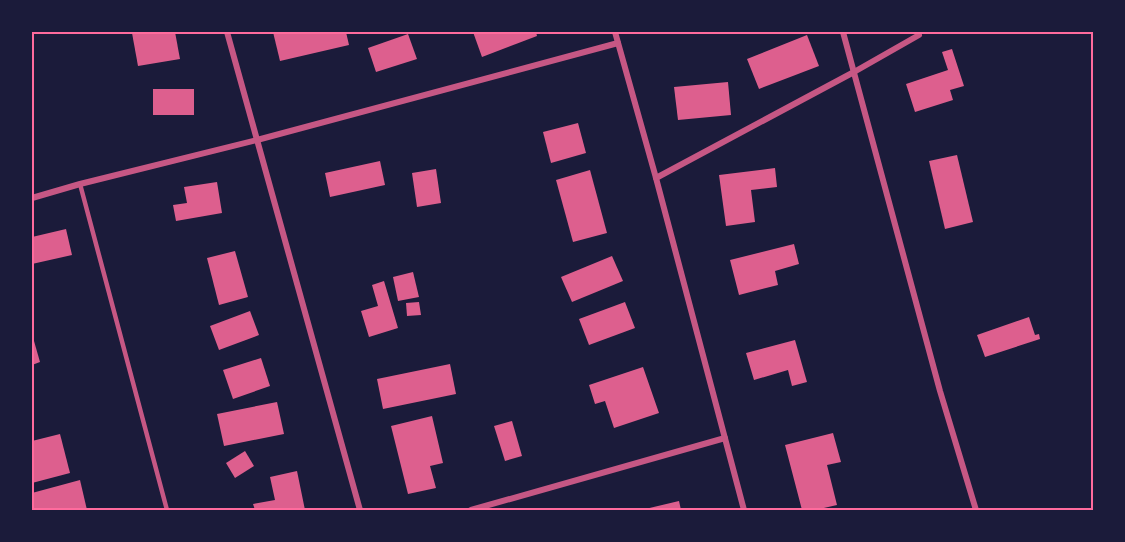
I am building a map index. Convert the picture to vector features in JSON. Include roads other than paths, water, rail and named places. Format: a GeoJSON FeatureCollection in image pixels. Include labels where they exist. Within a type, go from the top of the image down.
{"type":"FeatureCollection","features":[{"type":"Feature","properties":{"kind":"street"},"geometry":{"type":"LineString","coordinates":[[227,32],[360,510]]}},
{"type":"Feature","properties":{"kind":"street"},"geometry":{"type":"LineString","coordinates":[[615,32],[744,510]]}},
{"type":"Feature","properties":{"kind":"street"},"geometry":{"type":"LineString","coordinates":[[843,32],[940,391],[976,510]]}},
{"type":"Feature","properties":{"kind":"street"},"geometry":{"type":"LineString","coordinates":[[656,178],[919,35]]}},
{"type":"Feature","properties":{"kind":"street"},"geometry":{"type":"LineString","coordinates":[[32,198],[618,43]]}},
{"type":"Feature","properties":{"kind":"street"},"geometry":{"type":"LineString","coordinates":[[471,510],[725,438]]}},
{"type":"Feature","properties":{"kind":"lane"},"geometry":{"type":"LineString","coordinates":[[80,184],[167,510]]}}]}
